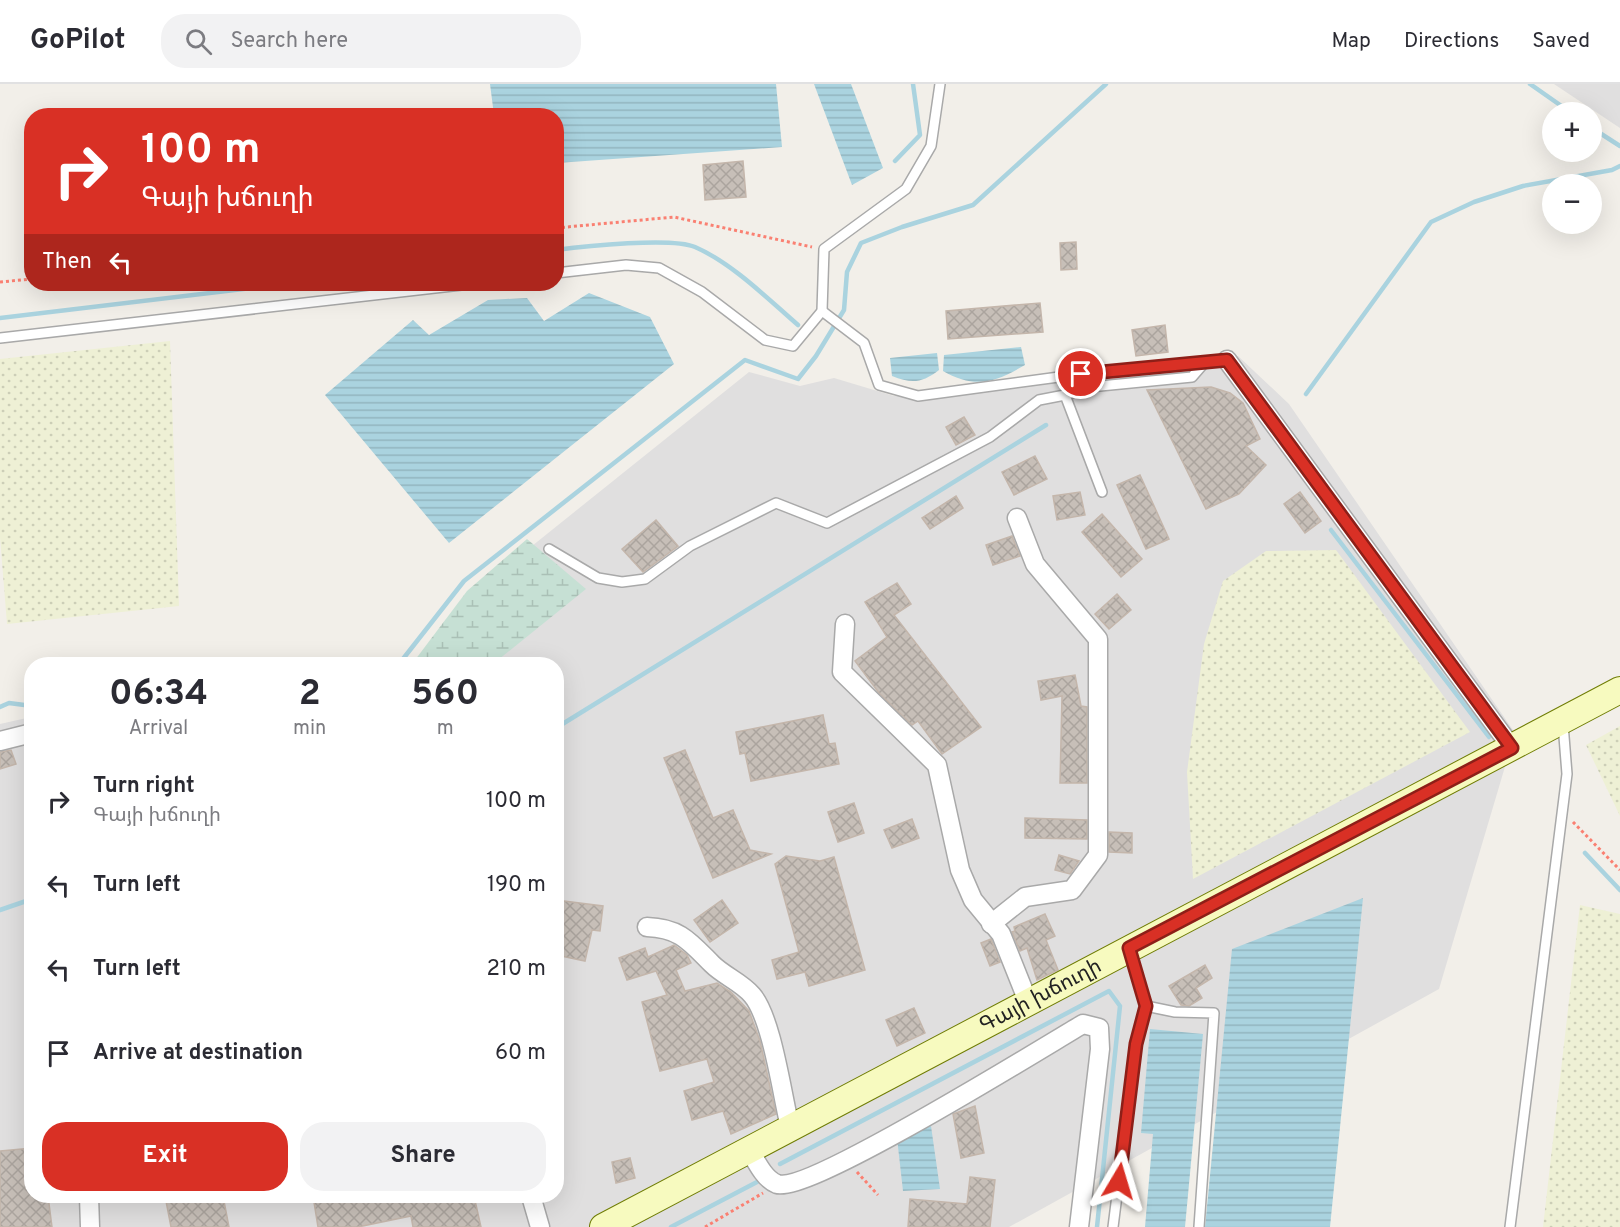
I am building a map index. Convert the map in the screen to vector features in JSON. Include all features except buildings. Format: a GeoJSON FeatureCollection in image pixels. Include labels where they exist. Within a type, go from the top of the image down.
{"type":"FeatureCollection","features":[{"type":"Feature","properties":{"kind":"main road","name":"Գայի խճուղի"},"geometry":{"type":"LineString","coordinates":[[603,1227],[1620,690]]}},
{"type":"Feature","properties":{"kind":"street"},"geometry":{"type":"LineString","coordinates":[[1227,360],[1512,748]]}},
{"type":"Feature","properties":{"kind":"street"},"geometry":{"type":"LineString","coordinates":[[991,924],[1025,897],[1072,890],[1098,855],[1098,639],[1035,564],[1017,518]]}},
{"type":"Feature","properties":{"kind":"street"},"geometry":{"type":"LineString","coordinates":[[845,624],[842,672],[937,765],[960,870],[973,900],[1001,934],[1029,1004]]}},
{"type":"Feature","properties":{"kind":"street"},"geometry":{"type":"LineString","coordinates":[[0,741],[24,735]]}},
{"type":"Feature","properties":{"kind":"street"},"geometry":{"type":"LineString","coordinates":[[647,927],[668,928],[686,938],[718,970],[745,986],[755,997],[768,1033],[790,1127]]}},
{"type":"Feature","properties":{"kind":"street"},"geometry":{"type":"LineString","coordinates":[[749,1149],[767,1178],[779,1184],[792,1183],[847,1161],[1083,1024],[1099,1028],[1100,1049],[1079,1227]]}},
{"type":"Feature","properties":{"kind":"street"},"geometry":{"type":"LineString","coordinates":[[89,1203],[90,1227]]}},
{"type":"Feature","properties":{"kind":"street"},"geometry":{"type":"LineString","coordinates":[[533,1203],[540,1227]]}},
{"type":"Feature","properties":{"kind":"lane"},"geometry":{"type":"LineString","coordinates":[[564,272],[626,265],[659,268],[702,292],[765,340],[792,346],[825,313],[824,249],[906,189],[931,146],[940,84]]}},
{"type":"Feature","properties":{"kind":"lane"},"geometry":{"type":"LineString","coordinates":[[0,338],[409,291]]}},
{"type":"Feature","properties":{"kind":"lane"},"geometry":{"type":"LineString","coordinates":[[825,313],[864,343],[879,385],[918,396],[1081,374],[1227,360]]}},
{"type":"Feature","properties":{"kind":"lane"},"geometry":{"type":"LineString","coordinates":[[549,549],[598,578],[622,582],[645,579],[690,546],[776,503],[827,523],[990,437],[1039,400],[1090,387],[1192,377],[1205,362]]}},
{"type":"Feature","properties":{"kind":"lane"},"geometry":{"type":"LineString","coordinates":[[1065,395],[1102,492]]}},
{"type":"Feature","properties":{"kind":"lane"},"geometry":{"type":"LineString","coordinates":[[1510,1227],[1567,774],[1563,722]]}},
{"type":"Feature","properties":{"kind":"lane"},"geometry":{"type":"LineString","coordinates":[[1113,1227],[1136,1044],[1146,1006],[1129,948]]}},
{"type":"Feature","properties":{"kind":"lane"},"geometry":{"type":"LineString","coordinates":[[1146,1006],[1176,1012],[1214,1013],[1199,1227]]}},
{"type":"Feature","properties":{"kind":"path"},"geometry":{"type":"LineString","coordinates":[[564,227],[674,217],[824,249]]}},
{"type":"Feature","properties":{"kind":"path"},"geometry":{"type":"LineString","coordinates":[[0,282],[24,280]]}},
{"type":"Feature","properties":{"kind":"path"},"geometry":{"type":"LineString","coordinates":[[1561,810],[1620,870]]}},
{"type":"Feature","properties":{"kind":"path"},"geometry":{"type":"LineString","coordinates":[[847,1161],[878,1196]]}},
{"type":"Feature","properties":{"kind":"path"},"geometry":{"type":"LineString","coordinates":[[705,1227],[779,1184]]}},
{"type":"Feature","properties":{"kind":"shaded area"},"geometry":{"type":"Polygon","coordinates":[[[1554,84],[1620,84],[1620,128],[1602,116],[1602,102],[1581,102],[1554,84]]]}},
{"type":"Feature","properties":{"kind":"shaded area"},"geometry":{"type":"Polygon","coordinates":[[[1238,356],[1289,404],[1515,733],[1439,989],[1009,1227],[0,1227],[0,724],[24,719],[24,1203],[564,1203],[564,657],[426,657],[492,578],[749,372],[800,386],[834,378],[894,396],[1238,356]]]}},
{"type":"Feature","properties":{"kind":"green space"},"geometry":{"type":"Polygon","coordinates":[[[170,341],[179,606],[7,624],[0,537],[0,359],[170,341]]]}},
{"type":"Feature","properties":{"kind":"green space"},"geometry":{"type":"Polygon","coordinates":[[[527,539],[586,589],[502,657],[417,657],[467,591],[527,539]]]}},
{"type":"Feature","properties":{"kind":"green space"},"geometry":{"type":"Polygon","coordinates":[[[1336,550],[1470,732],[1193,879],[1187,772],[1204,644],[1223,581],[1266,551],[1336,550]]]}},
{"type":"Feature","properties":{"kind":"green space"},"geometry":{"type":"Polygon","coordinates":[[[1620,726],[1620,816],[1586,745],[1620,726]]]}},
{"type":"Feature","properties":{"kind":"green space"},"geometry":{"type":"Polygon","coordinates":[[[1580,905],[1620,914],[1620,1227],[1543,1227],[1580,905]]]}},
{"type":"Feature","properties":{"kind":"water"},"geometry":{"type":"Polygon","coordinates":[[[490,84],[776,84],[782,147],[564,163],[564,108],[493,108],[490,84]]]}},
{"type":"Feature","properties":{"kind":"water"},"geometry":{"type":"Polygon","coordinates":[[[814,84],[851,84],[883,168],[852,185],[814,84]]]}},
{"type":"Feature","properties":{"kind":"water"},"geometry":{"type":"Polygon","coordinates":[[[589,293],[650,317],[674,364],[449,543],[325,395],[413,320],[429,335],[488,300],[527,298],[544,321],[589,293]]]}},
{"type":"Feature","properties":{"kind":"water"},"geometry":{"type":"Polygon","coordinates":[[[1021,347],[1025,365],[994,380],[975,382],[954,377],[943,371],[944,355],[1021,347]]]}},
{"type":"Feature","properties":{"kind":"water"},"geometry":{"type":"Polygon","coordinates":[[[937,353],[939,370],[927,378],[911,381],[892,376],[890,358],[937,353]]]}},
{"type":"Feature","properties":{"kind":"water"},"geometry":{"type":"Polygon","coordinates":[[[1363,898],[1330,1227],[1205,1227],[1232,949],[1363,898]]]}},
{"type":"Feature","properties":{"kind":"water"},"geometry":{"type":"Polygon","coordinates":[[[1150,1029],[1203,1034],[1185,1227],[1145,1227],[1153,1134],[1141,1133],[1150,1029]]]}},
{"type":"Feature","properties":{"kind":"water"},"geometry":{"type":"Polygon","coordinates":[[[931,1126],[940,1189],[903,1191],[897,1138],[931,1126]]]}},
{"type":"Feature","properties":{"kind":"waterway"},"geometry":{"type":"LineString","coordinates":[[895,161],[920,135],[913,84]]}},
{"type":"Feature","properties":{"kind":"waterway"},"geometry":{"type":"LineString","coordinates":[[404,657],[464,581],[745,360],[798,379],[816,356],[844,310],[847,272],[861,243],[902,227],[973,205],[1106,84]]}},
{"type":"Feature","properties":{"kind":"waterway"},"geometry":{"type":"LineString","coordinates":[[1530,84],[1556,102]]}},
{"type":"Feature","properties":{"kind":"waterway"},"geometry":{"type":"LineString","coordinates":[[1602,134],[1620,146]]}},
{"type":"Feature","properties":{"kind":"waterway"},"geometry":{"type":"LineString","coordinates":[[1306,394],[1431,222],[1474,202],[1523,186],[1612,170],[1620,166]]}},
{"type":"Feature","properties":{"kind":"waterway"},"geometry":{"type":"LineString","coordinates":[[564,249],[649,242],[695,247],[736,272],[798,325]]}},
{"type":"Feature","properties":{"kind":"waterway"},"geometry":{"type":"LineString","coordinates":[[0,318],[227,291]]}},
{"type":"Feature","properties":{"kind":"waterway"},"geometry":{"type":"LineString","coordinates":[[564,723],[1046,425]]}},
{"type":"Feature","properties":{"kind":"waterway"},"geometry":{"type":"LineString","coordinates":[[1331,530],[1489,737]]}},
{"type":"Feature","properties":{"kind":"waterway"},"geometry":{"type":"LineString","coordinates":[[0,707],[9,703],[24,705]]}},
{"type":"Feature","properties":{"kind":"waterway"},"geometry":{"type":"LineString","coordinates":[[1585,853],[1620,890]]}},
{"type":"Feature","properties":{"kind":"waterway"},"geometry":{"type":"LineString","coordinates":[[0,910],[24,902]]}},
{"type":"Feature","properties":{"kind":"waterway"},"geometry":{"type":"LineString","coordinates":[[780,1164],[1109,991],[1120,1006],[1097,1227]]}},
{"type":"Feature","properties":{"kind":"waterway"},"geometry":{"type":"LineString","coordinates":[[671,1227],[757,1182]]}},
{"type":"Feature","properties":{"kind":"route"},"geometry":{"type":"LineString","coordinates":[[1081,374],[1227,360],[1512,748],[1129,948],[1146,1006],[1136,1044],[1119,1181]]}}]}
